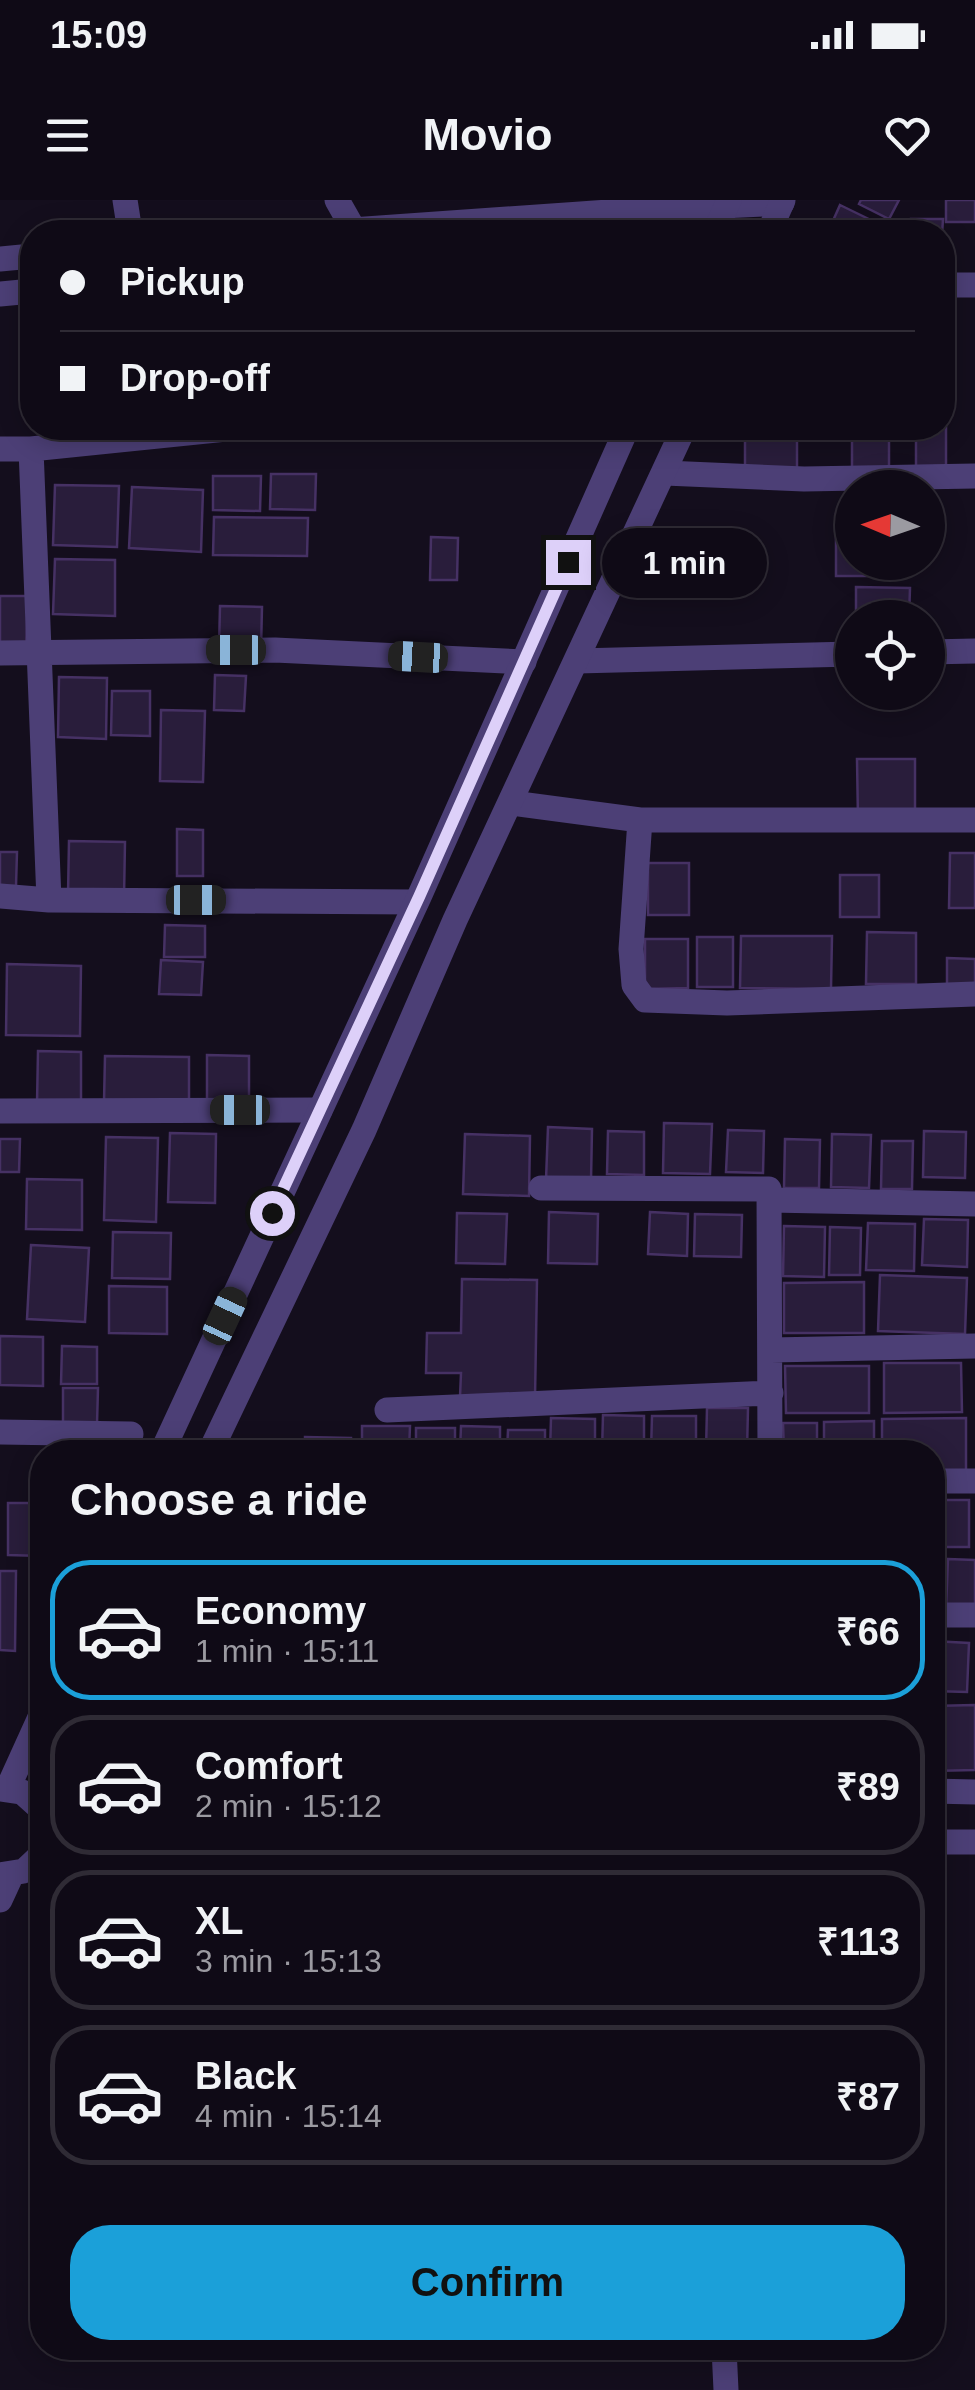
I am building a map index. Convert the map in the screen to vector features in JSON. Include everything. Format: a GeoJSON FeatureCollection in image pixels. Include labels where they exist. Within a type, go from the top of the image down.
{"type":"FeatureCollection","features":[{"type":"Feature","properties":{"kind":"street"},"geometry":{"type":"LineString","coordinates":[[488,220],[783,201]]}},
{"type":"Feature","properties":{"kind":"street"},"geometry":{"type":"LineString","coordinates":[[0,450],[118,440]]}},
{"type":"Feature","properties":{"kind":"street"},"geometry":{"type":"LineString","coordinates":[[168,1440],[416,902],[623,440]]}},
{"type":"Feature","properties":{"kind":"street"},"geometry":{"type":"LineString","coordinates":[[216,1440],[364,1130],[456,920],[679,440]]}},
{"type":"Feature","properties":{"kind":"street"},"geometry":{"type":"LineString","coordinates":[[30,449],[49,900]]}},
{"type":"Feature","properties":{"kind":"street"},"geometry":{"type":"LineString","coordinates":[[664,473],[804,480],[975,476]]}},
{"type":"Feature","properties":{"kind":"street"},"geometry":{"type":"LineString","coordinates":[[0,653],[276,650],[524,662]]}},
{"type":"Feature","properties":{"kind":"street"},"geometry":{"type":"LineString","coordinates":[[945,652],[975,651]]}},
{"type":"Feature","properties":{"kind":"street"},"geometry":{"type":"LineString","coordinates":[[577,662],[835,654]]}},
{"type":"Feature","properties":{"kind":"street"},"geometry":{"type":"LineString","coordinates":[[512,803],[640,820],[975,820]]}},
{"type":"Feature","properties":{"kind":"street"},"geometry":{"type":"LineString","coordinates":[[640,820],[631,949],[634,986],[645,1000],[727,1003],[975,994]]}},
{"type":"Feature","properties":{"kind":"street"},"geometry":{"type":"LineString","coordinates":[[0,896],[49,900],[416,902]]}},
{"type":"Feature","properties":{"kind":"street"},"geometry":{"type":"LineString","coordinates":[[0,1111],[320,1110]]}},
{"type":"Feature","properties":{"kind":"street"},"geometry":{"type":"LineString","coordinates":[[541,1188],[769,1189],[770,1440]]}},
{"type":"Feature","properties":{"kind":"street"},"geometry":{"type":"LineString","coordinates":[[770,1200],[975,1204]]}},
{"type":"Feature","properties":{"kind":"street"},"geometry":{"type":"LineString","coordinates":[[771,1350],[975,1346]]}},
{"type":"Feature","properties":{"kind":"street"},"geometry":{"type":"LineString","coordinates":[[387,1410],[771,1393]]}},
{"type":"Feature","properties":{"kind":"street"},"geometry":{"type":"LineString","coordinates":[[0,1432],[130,1434]]}},
{"type":"Feature","properties":{"kind":"street"},"geometry":{"type":"LineString","coordinates":[[945,1481],[975,1481]]}},
{"type":"Feature","properties":{"kind":"street"},"geometry":{"type":"LineString","coordinates":[[945,1615],[975,1615]]}},
{"type":"Feature","properties":{"kind":"street"},"geometry":{"type":"LineString","coordinates":[[30,1736],[4,1789],[22,1792],[30,1799]]}},
{"type":"Feature","properties":{"kind":"street"},"geometry":{"type":"LineString","coordinates":[[945,1791],[975,1792]]}},
{"type":"Feature","properties":{"kind":"street"},"geometry":{"type":"LineString","coordinates":[[945,1842],[975,1842]]}},
{"type":"Feature","properties":{"kind":"street"},"geometry":{"type":"LineString","coordinates":[[0,1900],[6,1874],[30,1865]]}},
{"type":"Feature","properties":{"kind":"street"},"geometry":{"type":"LineString","coordinates":[[725,2360],[726,2390]]}},
{"type":"Feature","properties":{"kind":"building"},"geometry":{"type":"Polygon","coordinates":[[[861,200],[899,200],[889,219],[859,204],[861,200]]]}},
{"type":"Feature","properties":{"kind":"building"},"geometry":{"type":"Polygon","coordinates":[[[946,200],[975,200],[975,222],[946,220],[946,200]]]}},
{"type":"Feature","properties":{"kind":"building"},"geometry":{"type":"Polygon","coordinates":[[[840,205],[871,220],[833,220],[840,205]]]}},
{"type":"Feature","properties":{"kind":"building"},"geometry":{"type":"Polygon","coordinates":[[[745,440],[797,440],[797,475],[745,475],[745,440]]]}},
{"type":"Feature","properties":{"kind":"building"},"geometry":{"type":"Polygon","coordinates":[[[852,440],[889,440],[889,470],[852,470],[852,440]]]}},
{"type":"Feature","properties":{"kind":"building"},"geometry":{"type":"Polygon","coordinates":[[[916,440],[946,440],[946,471],[916,470],[916,440]]]}},
{"type":"Feature","properties":{"kind":"building"},"geometry":{"type":"Polygon","coordinates":[[[271,474],[316,474],[315,510],[270,509],[271,474]]]}},
{"type":"Feature","properties":{"kind":"building"},"geometry":{"type":"Polygon","coordinates":[[[213,476],[261,476],[260,511],[213,510],[213,476]]]}},
{"type":"Feature","properties":{"kind":"building"},"geometry":{"type":"Polygon","coordinates":[[[55,485],[119,486],[117,547],[53,545],[55,485]]]}},
{"type":"Feature","properties":{"kind":"building"},"geometry":{"type":"Polygon","coordinates":[[[132,487],[203,490],[201,552],[129,548],[132,487]]]}},
{"type":"Feature","properties":{"kind":"building"},"geometry":{"type":"Polygon","coordinates":[[[214,517],[308,518],[307,556],[213,555],[214,517]]]}},
{"type":"Feature","properties":{"kind":"building"},"geometry":{"type":"Polygon","coordinates":[[[431,537],[458,538],[457,580],[430,580],[431,537]]]}},
{"type":"Feature","properties":{"kind":"building"},"geometry":{"type":"Polygon","coordinates":[[[55,559],[115,560],[115,616],[53,614],[55,559]]]}},
{"type":"Feature","properties":{"kind":"building"},"geometry":{"type":"Polygon","coordinates":[[[856,587],[910,588],[910,600],[856,600],[856,587]]]}},
{"type":"Feature","properties":{"kind":"building"},"geometry":{"type":"Polygon","coordinates":[[[0,596],[28,596],[26,651],[0,650],[0,596]]]}},
{"type":"Feature","properties":{"kind":"building"},"geometry":{"type":"Polygon","coordinates":[[[220,606],[262,607],[261,649],[219,649],[220,606]]]}},
{"type":"Feature","properties":{"kind":"building"},"geometry":{"type":"Polygon","coordinates":[[[215,675],[246,676],[244,711],[214,710],[215,675]]]}},
{"type":"Feature","properties":{"kind":"building"},"geometry":{"type":"Polygon","coordinates":[[[59,677],[107,678],[106,739],[58,737],[59,677]]]}},
{"type":"Feature","properties":{"kind":"building"},"geometry":{"type":"Polygon","coordinates":[[[112,691],[150,691],[150,736],[111,735],[112,691]]]}},
{"type":"Feature","properties":{"kind":"building"},"geometry":{"type":"Polygon","coordinates":[[[161,710],[205,711],[203,782],[160,781],[161,710]]]}},
{"type":"Feature","properties":{"kind":"building"},"geometry":{"type":"Polygon","coordinates":[[[857,759],[915,759],[915,819],[858,820],[857,759]]]}},
{"type":"Feature","properties":{"kind":"building"},"geometry":{"type":"Polygon","coordinates":[[[177,829],[203,830],[203,876],[177,876],[177,829]]]}},
{"type":"Feature","properties":{"kind":"building"},"geometry":{"type":"Polygon","coordinates":[[[69,841],[125,842],[124,897],[68,895],[69,841]]]}},
{"type":"Feature","properties":{"kind":"building"},"geometry":{"type":"Polygon","coordinates":[[[0,852],[17,852],[16,886],[0,886],[0,852]]]}},
{"type":"Feature","properties":{"kind":"building"},"geometry":{"type":"Polygon","coordinates":[[[950,853],[975,853],[975,908],[949,908],[950,853]]]}},
{"type":"Feature","properties":{"kind":"building"},"geometry":{"type":"Polygon","coordinates":[[[648,863],[689,863],[689,915],[648,915],[648,863]]]}},
{"type":"Feature","properties":{"kind":"building"},"geometry":{"type":"Polygon","coordinates":[[[840,875],[879,875],[879,917],[840,917],[840,875]]]}},
{"type":"Feature","properties":{"kind":"building"},"geometry":{"type":"Polygon","coordinates":[[[165,925],[205,926],[205,957],[164,957],[165,925]]]}},
{"type":"Feature","properties":{"kind":"building"},"geometry":{"type":"Polygon","coordinates":[[[867,932],[916,933],[916,984],[866,984],[867,932]]]}},
{"type":"Feature","properties":{"kind":"building"},"geometry":{"type":"Polygon","coordinates":[[[741,936],[832,936],[831,989],[740,988],[741,936]]]}},
{"type":"Feature","properties":{"kind":"building"},"geometry":{"type":"Polygon","coordinates":[[[697,937],[733,937],[733,987],[697,987],[697,937]]]}},
{"type":"Feature","properties":{"kind":"building"},"geometry":{"type":"Polygon","coordinates":[[[645,939],[688,939],[688,988],[645,989],[645,939]]]}},
{"type":"Feature","properties":{"kind":"building"},"geometry":{"type":"Polygon","coordinates":[[[947,958],[975,959],[975,985],[947,984],[947,958]]]}},
{"type":"Feature","properties":{"kind":"building"},"geometry":{"type":"Polygon","coordinates":[[[161,960],[203,962],[201,995],[159,994],[161,960]]]}},
{"type":"Feature","properties":{"kind":"building"},"geometry":{"type":"Polygon","coordinates":[[[7,964],[81,966],[80,1036],[6,1035],[7,964]]]}},
{"type":"Feature","properties":{"kind":"building"},"geometry":{"type":"Polygon","coordinates":[[[38,1051],[81,1052],[81,1104],[37,1104],[38,1051]]]}},
{"type":"Feature","properties":{"kind":"building"},"geometry":{"type":"Polygon","coordinates":[[[207,1055],[249,1056],[249,1102],[207,1101],[207,1055]]]}},
{"type":"Feature","properties":{"kind":"building"},"geometry":{"type":"Polygon","coordinates":[[[105,1056],[189,1057],[189,1103],[104,1102],[105,1056]]]}},
{"type":"Feature","properties":{"kind":"building"},"geometry":{"type":"Polygon","coordinates":[[[664,1123],[712,1124],[710,1174],[663,1173],[664,1123]]]}},
{"type":"Feature","properties":{"kind":"building"},"geometry":{"type":"Polygon","coordinates":[[[548,1127],[592,1129],[591,1181],[546,1180],[548,1127]]]}},
{"type":"Feature","properties":{"kind":"building"},"geometry":{"type":"Polygon","coordinates":[[[728,1130],[764,1131],[763,1173],[726,1172],[728,1130]]]}},
{"type":"Feature","properties":{"kind":"building"},"geometry":{"type":"Polygon","coordinates":[[[608,1131],[644,1132],[644,1175],[607,1174],[608,1131]]]}},
{"type":"Feature","properties":{"kind":"building"},"geometry":{"type":"Polygon","coordinates":[[[924,1131],[966,1132],[965,1178],[923,1177],[924,1131]]]}},
{"type":"Feature","properties":{"kind":"building"},"geometry":{"type":"Polygon","coordinates":[[[170,1133],[216,1134],[215,1203],[168,1202],[170,1133]]]}},
{"type":"Feature","properties":{"kind":"building"},"geometry":{"type":"Polygon","coordinates":[[[465,1134],[530,1136],[529,1196],[463,1194],[465,1134]]]}},
{"type":"Feature","properties":{"kind":"building"},"geometry":{"type":"Polygon","coordinates":[[[832,1134],[871,1135],[869,1188],[831,1187],[832,1134]]]}},
{"type":"Feature","properties":{"kind":"building"},"geometry":{"type":"Polygon","coordinates":[[[106,1137],[158,1138],[156,1222],[104,1220],[106,1137]]]}},
{"type":"Feature","properties":{"kind":"building"},"geometry":{"type":"Polygon","coordinates":[[[0,1139],[20,1139],[19,1172],[0,1172],[0,1139]]]}},
{"type":"Feature","properties":{"kind":"building"},"geometry":{"type":"Polygon","coordinates":[[[785,1139],[820,1140],[819,1188],[784,1188],[785,1139]]]}},
{"type":"Feature","properties":{"kind":"building"},"geometry":{"type":"Polygon","coordinates":[[[882,1141],[913,1141],[912,1189],[881,1189],[882,1141]]]}},
{"type":"Feature","properties":{"kind":"building"},"geometry":{"type":"Polygon","coordinates":[[[27,1179],[82,1180],[82,1230],[26,1229],[27,1179]]]}},
{"type":"Feature","properties":{"kind":"building"},"geometry":{"type":"Polygon","coordinates":[[[549,1212],[598,1214],[597,1264],[548,1263],[549,1212]]]}},
{"type":"Feature","properties":{"kind":"building"},"geometry":{"type":"Polygon","coordinates":[[[650,1212],[688,1214],[687,1256],[648,1254],[650,1212]]]}},
{"type":"Feature","properties":{"kind":"building"},"geometry":{"type":"Polygon","coordinates":[[[457,1213],[507,1214],[505,1264],[456,1263],[457,1213]]]}},
{"type":"Feature","properties":{"kind":"building"},"geometry":{"type":"Polygon","coordinates":[[[695,1214],[742,1215],[741,1257],[694,1256],[695,1214]]]}},
{"type":"Feature","properties":{"kind":"building"},"geometry":{"type":"Polygon","coordinates":[[[924,1219],[968,1220],[967,1267],[922,1265],[924,1219]]]}},
{"type":"Feature","properties":{"kind":"building"},"geometry":{"type":"Polygon","coordinates":[[[868,1223],[915,1224],[914,1271],[866,1270],[868,1223]]]}},
{"type":"Feature","properties":{"kind":"building"},"geometry":{"type":"Polygon","coordinates":[[[784,1226],[825,1227],[824,1277],[783,1276],[784,1226]]]}},
{"type":"Feature","properties":{"kind":"building"},"geometry":{"type":"Polygon","coordinates":[[[830,1227],[861,1228],[860,1275],[829,1275],[830,1227]]]}},
{"type":"Feature","properties":{"kind":"building"},"geometry":{"type":"Polygon","coordinates":[[[113,1232],[171,1233],[170,1279],[112,1278],[113,1232]]]}},
{"type":"Feature","properties":{"kind":"building"},"geometry":{"type":"Polygon","coordinates":[[[31,1245],[89,1248],[85,1322],[27,1319],[31,1245]]]}},
{"type":"Feature","properties":{"kind":"building"},"geometry":{"type":"Polygon","coordinates":[[[880,1275],[967,1278],[965,1334],[878,1331],[880,1275]]]}},
{"type":"Feature","properties":{"kind":"building"},"geometry":{"type":"Polygon","coordinates":[[[462,1279],[537,1280],[535,1398],[460,1397],[461,1373],[426,1373],[427,1333],[461,1333],[462,1279]]]}},
{"type":"Feature","properties":{"kind":"building"},"geometry":{"type":"Polygon","coordinates":[[[864,1282],[864,1333],[784,1333],[784,1283],[864,1282]]]}},
{"type":"Feature","properties":{"kind":"building"},"geometry":{"type":"Polygon","coordinates":[[[109,1286],[167,1287],[167,1334],[109,1333],[109,1286]]]}},
{"type":"Feature","properties":{"kind":"building"},"geometry":{"type":"Polygon","coordinates":[[[0,1336],[43,1337],[43,1386],[0,1385],[0,1336]]]}},
{"type":"Feature","properties":{"kind":"building"},"geometry":{"type":"Polygon","coordinates":[[[62,1346],[97,1347],[97,1384],[61,1384],[62,1346]]]}},
{"type":"Feature","properties":{"kind":"building"},"geometry":{"type":"Polygon","coordinates":[[[884,1363],[961,1363],[962,1412],[884,1413],[884,1363]]]}},
{"type":"Feature","properties":{"kind":"building"},"geometry":{"type":"Polygon","coordinates":[[[785,1366],[869,1366],[869,1413],[786,1413],[785,1366]]]}},
{"type":"Feature","properties":{"kind":"building"},"geometry":{"type":"Polygon","coordinates":[[[63,1388],[98,1388],[97,1424],[63,1424],[63,1388]]]}},
{"type":"Feature","properties":{"kind":"building"},"geometry":{"type":"Polygon","coordinates":[[[707,1408],[748,1408],[747,1440],[706,1440],[707,1408]]]}},
{"type":"Feature","properties":{"kind":"building"},"geometry":{"type":"Polygon","coordinates":[[[603,1415],[644,1416],[644,1440],[602,1440],[603,1415]]]}},
{"type":"Feature","properties":{"kind":"building"},"geometry":{"type":"Polygon","coordinates":[[[652,1416],[696,1416],[696,1440],[651,1440],[652,1416]]]}},
{"type":"Feature","properties":{"kind":"building"},"geometry":{"type":"Polygon","coordinates":[[[551,1418],[595,1419],[595,1440],[550,1440],[551,1418]]]}},
{"type":"Feature","properties":{"kind":"building"},"geometry":{"type":"Polygon","coordinates":[[[966,1418],[966,1471],[945,1471],[945,1440],[882,1440],[882,1419],[966,1418]]]}},
{"type":"Feature","properties":{"kind":"building"},"geometry":{"type":"Polygon","coordinates":[[[874,1421],[874,1440],[824,1440],[824,1422],[874,1421]]]}},
{"type":"Feature","properties":{"kind":"building"},"geometry":{"type":"Polygon","coordinates":[[[783,1423],[817,1423],[817,1440],[784,1440],[783,1423]]]}},
{"type":"Feature","properties":{"kind":"building"},"geometry":{"type":"Polygon","coordinates":[[[362,1426],[410,1426],[409,1440],[362,1440],[362,1426]]]}},
{"type":"Feature","properties":{"kind":"building"},"geometry":{"type":"Polygon","coordinates":[[[461,1426],[500,1427],[500,1440],[460,1440],[461,1426]]]}},
{"type":"Feature","properties":{"kind":"building"},"geometry":{"type":"Polygon","coordinates":[[[416,1428],[455,1428],[455,1440],[416,1440],[416,1428]]]}},
{"type":"Feature","properties":{"kind":"building"},"geometry":{"type":"Polygon","coordinates":[[[508,1430],[545,1430],[545,1440],[508,1440],[508,1430]]]}},
{"type":"Feature","properties":{"kind":"building"},"geometry":{"type":"Polygon","coordinates":[[[305,1437],[351,1438],[351,1440],[305,1437]]]}},
{"type":"Feature","properties":{"kind":"building"},"geometry":{"type":"Polygon","coordinates":[[[945,1500],[969,1500],[969,1547],[945,1547],[945,1500]]]}},
{"type":"Feature","properties":{"kind":"building"},"geometry":{"type":"Polygon","coordinates":[[[8,1503],[30,1503],[30,1556],[8,1555],[8,1503]]]}},
{"type":"Feature","properties":{"kind":"building"},"geometry":{"type":"Polygon","coordinates":[[[948,1559],[975,1560],[975,1610],[946,1609],[948,1559]]]}},
{"type":"Feature","properties":{"kind":"building"},"geometry":{"type":"Polygon","coordinates":[[[0,1571],[16,1571],[15,1651],[0,1650],[0,1571]]]}},
{"type":"Feature","properties":{"kind":"building"},"geometry":{"type":"Polygon","coordinates":[[[945,1642],[969,1643],[967,1692],[945,1691],[945,1642]]]}},
{"type":"Feature","properties":{"kind":"building"},"geometry":{"type":"Polygon","coordinates":[[[975,1705],[975,1770],[945,1771],[945,1706],[975,1705]]]}},
{"type":"Feature","properties":{"kind":"route"},"geometry":{"type":"LineString","coordinates":[[272,1213],[419,897],[568,562]]}}]}
